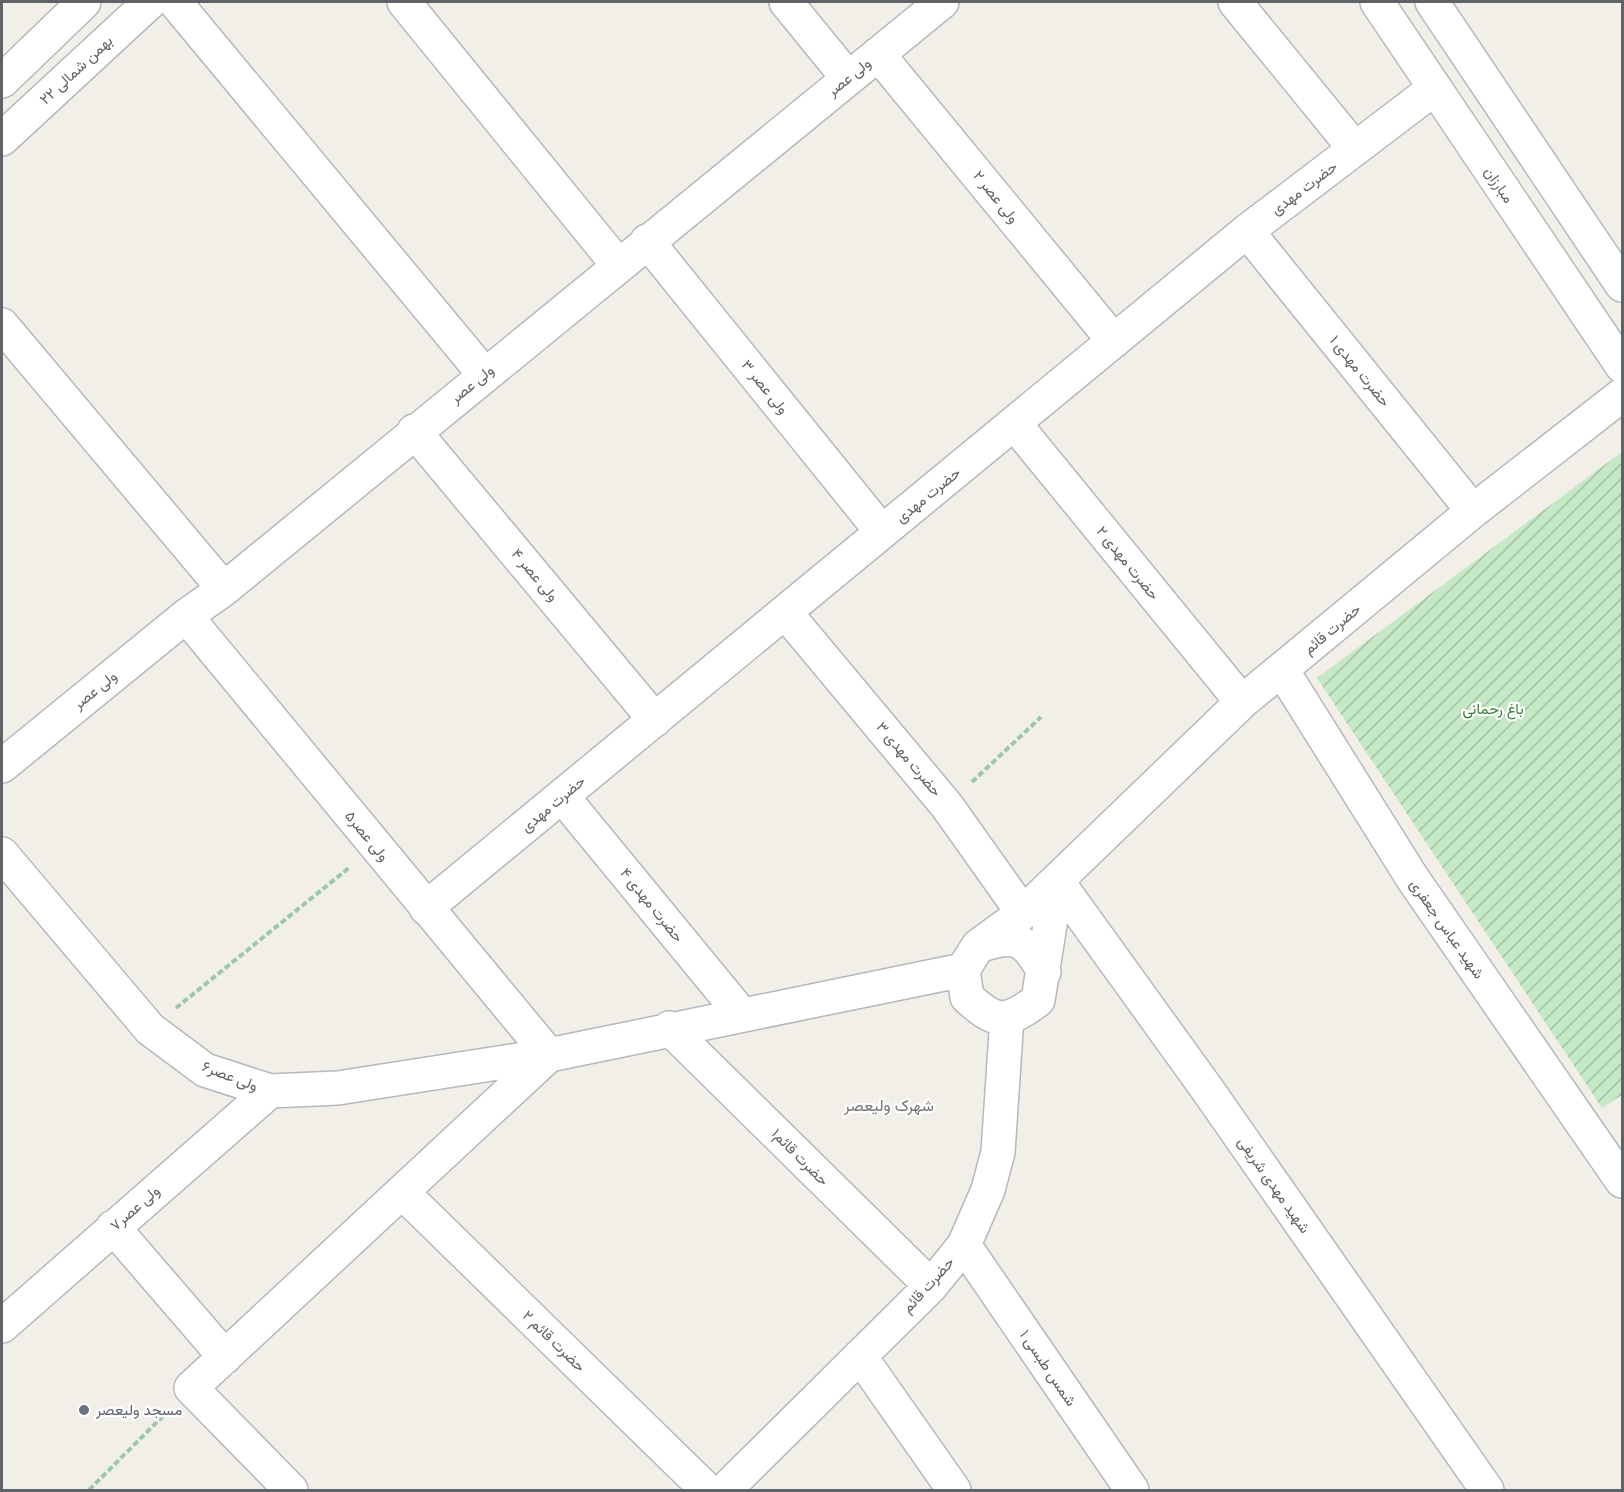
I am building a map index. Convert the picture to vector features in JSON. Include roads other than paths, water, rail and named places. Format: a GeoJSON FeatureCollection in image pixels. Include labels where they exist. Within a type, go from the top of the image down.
{"type":"FeatureCollection","features":[{"type":"Feature","properties":{"kind":"street"},"geometry":{"type":"LineString","coordinates":[[2,81],[84,2]]}},
{"type":"Feature","properties":{"kind":"street","name":"۲۲ بهمن شمالی"},"geometry":{"type":"LineString","coordinates":[[2,138],[150,2]]}},
{"type":"Feature","properties":{"kind":"street"},"geometry":{"type":"LineString","coordinates":[[175,2],[484,374]]}},
{"type":"Feature","properties":{"kind":"street"},"geometry":{"type":"LineString","coordinates":[[404,2],[618,265]]}},
{"type":"Feature","properties":{"kind":"street"},"geometry":{"type":"LineString","coordinates":[[786,2],[848,78]]}},
{"type":"Feature","properties":{"kind":"street","name":"ولی عصر"},"geometry":{"type":"LineString","coordinates":[[2,766],[186,616],[224,589],[414,431],[942,2]]}},
{"type":"Feature","properties":{"kind":"street"},"geometry":{"type":"LineString","coordinates":[[1235,2],[1355,149]]}},
{"type":"Feature","properties":{"kind":"street","name":"مبارزان"},"geometry":{"type":"LineString","coordinates":[[1377,2],[1623,366]]}},
{"type":"Feature","properties":{"kind":"street"},"geometry":{"type":"LineString","coordinates":[[1432,2],[1623,285]]}},
{"type":"Feature","properties":{"kind":"street","name":"ولی عصر ۲"},"geometry":{"type":"LineString","coordinates":[[878,54],[1114,341]]}},
{"type":"Feature","properties":{"kind":"street","name":"حضرت مهدی"},"geometry":{"type":"LineString","coordinates":[[426,908],[1247,231],[1435,88]]}},
{"type":"Feature","properties":{"kind":"street","name":"حضرت مهدی ۱"},"geometry":{"type":"LineString","coordinates":[[1247,231],[1473,511]]}},
{"type":"Feature","properties":{"kind":"street","name":"ولی عصر ۳"},"geometry":{"type":"LineString","coordinates":[[647,241],[882,532]]}},
{"type":"Feature","properties":{"kind":"street"},"geometry":{"type":"LineString","coordinates":[[2,325],[224,589]]}},
{"type":"Feature","properties":{"kind":"street","name":"حضرت قائم"},"geometry":{"type":"LineString","coordinates":[[970,958],[1057,881],[1242,702],[1473,511],[1623,395]]}},
{"type":"Feature","properties":{"kind":"street","name":"حضرت مهدی ۲"},"geometry":{"type":"LineString","coordinates":[[1014,423],[1242,702]]}},
{"type":"Feature","properties":{"kind":"street","name":"ولی عصر ۴"},"geometry":{"type":"LineString","coordinates":[[414,431],[655,720]]}},
{"type":"Feature","properties":{"kind":"street","name":"حضرت مهدی ۳"},"geometry":{"type":"LineString","coordinates":[[785,612],[947,806],[1023,913]]}},
{"type":"Feature","properties":{"kind":"street","name":"ولی عصر۵"},"geometry":{"type":"LineString","coordinates":[[186,616],[549,1055]]}},
{"type":"Feature","properties":{"kind":"street","name":"شهید عباس جعفری"},"geometry":{"type":"LineString","coordinates":[[1282,670],[1413,879],[1623,1181]]}},
{"type":"Feature","properties":{"kind":"street","name":"حضرت مهدی ۴"},"geometry":{"type":"LineString","coordinates":[[562,796],[742,1015]]}},
{"type":"Feature","properties":{"kind":"street","name":"ولی عصر۶"},"geometry":{"type":"LineString","coordinates":[[2,854],[150,1029],[205,1070],[270,1091],[338,1088],[549,1055]]}},
{"type":"Feature","properties":{"kind":"street"},"geometry":{"type":"LineString","coordinates":[[970,958],[967,998],[988,1016],[1016,1017],[1038,1000],[1057,881]]}},
{"type":"Feature","properties":{"kind":"street","name":"شهید مهدی شریفی"},"geometry":{"type":"LineString","coordinates":[[1057,881],[1208,1089],[1487,1491]]}},
{"type":"Feature","properties":{"kind":"street"},"geometry":{"type":"LineString","coordinates":[[291,1491],[191,1388],[549,1055],[669,1028],[742,1015],[970,958],[1004,937],[1030,947],[1044,972]]}},
{"type":"Feature","properties":{"kind":"street","name":"حضرت قائم"},"geometry":{"type":"LineString","coordinates":[[725,1491],[931,1286],[964,1245],[988,1190],[998,1152],[1007,1017]]}},
{"type":"Feature","properties":{"kind":"street","name":"حضرت قائم۱"},"geometry":{"type":"LineString","coordinates":[[669,1028],[931,1286]]}},
{"type":"Feature","properties":{"kind":"street","name":"ولی عصر۷"},"geometry":{"type":"LineString","coordinates":[[2,1326],[270,1091]]}},
{"type":"Feature","properties":{"kind":"street","name":"حضرت قائم ۲"},"geometry":{"type":"LineString","coordinates":[[402,1192],[707,1491]]}},
{"type":"Feature","properties":{"kind":"street"},"geometry":{"type":"LineString","coordinates":[[113,1227],[225,1357]]}},
{"type":"Feature","properties":{"kind":"street","name":"شمس طبسی ۱"},"geometry":{"type":"LineString","coordinates":[[964,1245],[1132,1491]]}},
{"type":"Feature","properties":{"kind":"street"},"geometry":{"type":"LineString","coordinates":[[860,1356],[954,1491]]}},
{"type":"Feature","properties":{"kind":"place","name":"مسجد ولیعصر"},"geometry":{"type":"Point","coordinates":[84,1410]}},
{"type":"Feature","properties":{"kind":"district","name":"شهرک ولیعصر"},"geometry":{"type":"Point","coordinates":[889,1105]}},
{"type":"Feature","properties":{"kind":"park label","name":"باغ رحمانی"},"geometry":{"type":"Point","coordinates":[1493,709]}}]}
